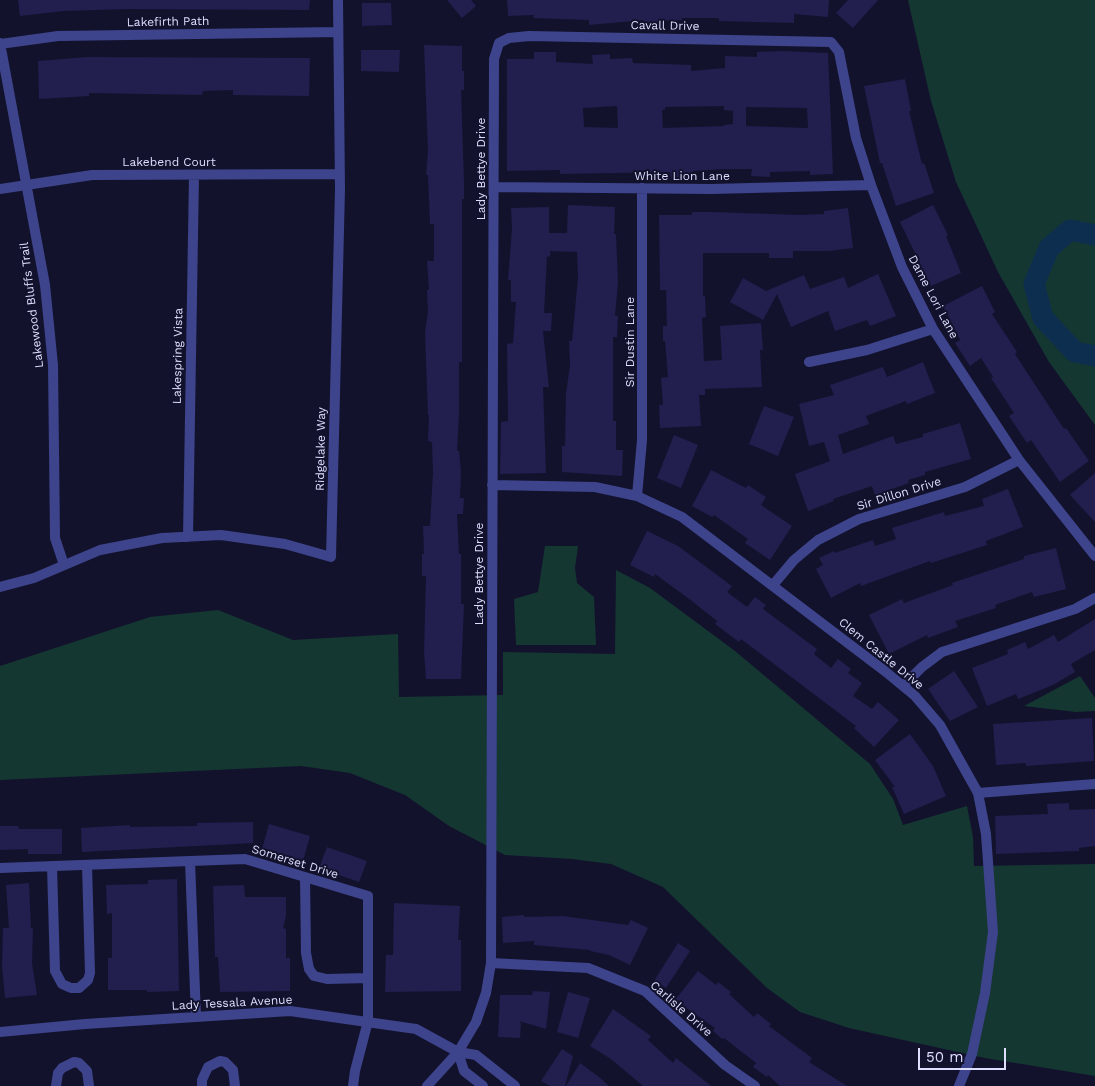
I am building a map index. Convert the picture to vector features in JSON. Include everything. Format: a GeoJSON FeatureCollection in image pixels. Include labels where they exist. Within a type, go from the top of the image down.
{"type":"FeatureCollection","features":[{"type":"Feature","properties":{"kind":"street","name":"Ridgelake Way"},"geometry":{"type":"LineString","coordinates":[[0,587],[34,578],[100,550],[162,538],[222,536],[285,544],[331,557],[339,174],[338,0]]}},
{"type":"Feature","properties":{"kind":"street","name":"Lakefirth Path"},"geometry":{"type":"LineString","coordinates":[[0,44],[58,36],[337,32]]}},
{"type":"Feature","properties":{"kind":"street","name":"Cavall Drive"},"geometry":{"type":"LineString","coordinates":[[499,43],[508,38],[529,36],[831,42]]}},
{"type":"Feature","properties":{"kind":"street","name":"Dame Lori Lane"},"geometry":{"type":"LineString","coordinates":[[831,42],[839,52],[856,138],[871,184],[902,267],[933,329],[1019,460],[1095,556]]}},
{"type":"Feature","properties":{"kind":"street","name":"Lady Bettye Drive"},"geometry":{"type":"LineString","coordinates":[[427,1086],[458,1052],[476,1022],[486,993],[492,963],[494,59],[499,43]]}},
{"type":"Feature","properties":{"kind":"street","name":"Lakewood Bluffs Trail"},"geometry":{"type":"LineString","coordinates":[[0,44],[28,184],[45,285],[52,356],[55,530],[64,566]]}},
{"type":"Feature","properties":{"kind":"street","name":"Lakebend Court"},"geometry":{"type":"LineString","coordinates":[[0,189],[92,175],[339,174]]}},
{"type":"Feature","properties":{"kind":"street","name":"Lakespring Vista"},"geometry":{"type":"LineString","coordinates":[[188,537],[194,175]]}},
{"type":"Feature","properties":{"kind":"street","name":"White Lion Lane"},"geometry":{"type":"LineString","coordinates":[[494,187],[642,188],[871,184]]}},
{"type":"Feature","properties":{"kind":"street","name":"Sir Dustin Lane"},"geometry":{"type":"LineString","coordinates":[[637,496],[642,440],[642,188]]}},
{"type":"Feature","properties":{"kind":"street"},"geometry":{"type":"LineString","coordinates":[[808,362],[867,350],[933,329]]}},
{"type":"Feature","properties":{"kind":"street","name":"Sir Dillon Drive"},"geometry":{"type":"LineString","coordinates":[[773,585],[794,560],[818,540],[835,531],[860,519],[965,487],[1019,460]]}},
{"type":"Feature","properties":{"kind":"street","name":"Clem Castle Drive"},"geometry":{"type":"LineString","coordinates":[[492,485],[595,487],[637,496],[682,517],[903,686],[915,696],[940,725],[978,793],[986,834],[993,932],[972,1054],[959,1086]]}},
{"type":"Feature","properties":{"kind":"street"},"geometry":{"type":"LineString","coordinates":[[903,686],[922,667],[942,652],[1075,609],[1095,598]]}},
{"type":"Feature","properties":{"kind":"street"},"geometry":{"type":"LineString","coordinates":[[978,793],[1095,784]]}},
{"type":"Feature","properties":{"kind":"street","name":"Somerset Drive"},"geometry":{"type":"LineString","coordinates":[[0,868],[245,859],[368,896],[368,1021],[355,1071],[354,1086]]}},
{"type":"Feature","properties":{"kind":"street"},"geometry":{"type":"LineString","coordinates":[[190,861],[196,1017]]}},
{"type":"Feature","properties":{"kind":"street"},"geometry":{"type":"LineString","coordinates":[[52,866],[55,971],[62,984],[71,988],[79,988],[88,980],[90,973],[87,865]]}},
{"type":"Feature","properties":{"kind":"street"},"geometry":{"type":"LineString","coordinates":[[305,877],[306,953],[309,969],[314,976],[327,978],[368,978]]}},
{"type":"Feature","properties":{"kind":"street","name":"Carlisle Drive"},"geometry":{"type":"LineString","coordinates":[[492,963],[588,968],[645,991],[725,1065],[755,1086]]}},
{"type":"Feature","properties":{"kind":"street","name":"Lady Tessala Avenue"},"geometry":{"type":"LineString","coordinates":[[0,1032],[85,1024],[290,1011],[416,1029],[458,1052],[476,1056],[516,1086]]}},
{"type":"Feature","properties":{"kind":"street"},"geometry":{"type":"LineString","coordinates":[[458,1052],[464,1071],[483,1086]]}},
{"type":"Feature","properties":{"kind":"street"},"geometry":{"type":"LineString","coordinates":[[202,1086],[202,1080],[208,1067],[220,1061],[225,1062],[233,1070],[235,1086]]}},
{"type":"Feature","properties":{"kind":"street"},"geometry":{"type":"LineString","coordinates":[[56,1086],[62,1068],[74,1062],[84,1066],[90,1086]]}},
{"type":"Feature","properties":{"kind":"green space"},"geometry":{"type":"Polygon","coordinates":[[[908,0],[1095,0],[1095,425],[1049,362],[998,272],[956,182],[931,101],[908,0]]]}},
{"type":"Feature","properties":{"kind":"green space"},"geometry":{"type":"Polygon","coordinates":[[[545,546],[578,546],[575,568],[577,583],[594,597],[596,645],[516,645],[514,599],[538,592],[545,546]]]}},
{"type":"Feature","properties":{"kind":"green space"},"geometry":{"type":"Polygon","coordinates":[[[616,570],[650,588],[735,651],[870,764],[893,799],[903,825],[967,806],[973,837],[974,866],[1095,864],[1095,1076],[985,1058],[849,1028],[800,1012],[767,988],[663,887],[611,864],[572,859],[505,855],[449,826],[405,795],[350,773],[301,766],[0,780],[0,666],[150,617],[218,610],[293,640],[398,634],[399,697],[503,695],[503,652],[615,654],[616,570]]]}},
{"type":"Feature","properties":{"kind":"green space"},"geometry":{"type":"Polygon","coordinates":[[[1080,676],[1095,698],[1095,711],[1076,712],[1024,706],[1080,676]]]}},
{"type":"Feature","properties":{"kind":"building"},"geometry":{"type":"Polygon","coordinates":[[[18,0],[310,0],[309,10],[128,9],[64,11],[20,16],[18,0]]]}},
{"type":"Feature","properties":{"kind":"building"},"geometry":{"type":"Polygon","coordinates":[[[447,0],[471,0],[476,6],[462,18],[447,0]]]}},
{"type":"Feature","properties":{"kind":"building"},"geometry":{"type":"Polygon","coordinates":[[[507,0],[829,0],[828,17],[794,14],[794,23],[719,21],[719,18],[682,18],[682,20],[658,21],[658,25],[643,25],[644,20],[589,25],[589,20],[533,18],[534,15],[508,16],[507,0]]]}},
{"type":"Feature","properties":{"kind":"building"},"geometry":{"type":"Polygon","coordinates":[[[848,0],[878,0],[853,28],[836,13],[848,0]]]}},
{"type":"Feature","properties":{"kind":"building"},"geometry":{"type":"Polygon","coordinates":[[[362,3],[391,3],[392,25],[362,26],[362,3]]]}},
{"type":"Feature","properties":{"kind":"building"},"geometry":{"type":"Polygon","coordinates":[[[424,45],[462,46],[462,71],[464,71],[464,90],[461,90],[464,182],[464,199],[462,199],[462,362],[459,362],[457,451],[459,451],[461,473],[460,498],[464,498],[463,514],[457,514],[459,554],[461,554],[461,604],[464,604],[461,679],[426,679],[424,652],[426,576],[422,576],[422,554],[424,554],[423,526],[430,526],[433,472],[432,442],[428,441],[429,415],[425,332],[428,312],[427,290],[429,290],[427,261],[434,261],[434,224],[430,224],[428,175],[426,175],[428,152],[424,45]]]}},
{"type":"Feature","properties":{"kind":"building"},"geometry":{"type":"Polygon","coordinates":[[[361,50],[400,50],[399,72],[361,71],[361,50]]]}},
{"type":"Feature","properties":{"kind":"building"},"geometry":{"type":"Polygon","coordinates":[[[534,52],[556,52],[556,62],[593,64],[592,55],[610,54],[610,59],[632,58],[633,63],[691,65],[691,71],[725,68],[725,56],[757,57],[757,52],[828,53],[833,174],[810,175],[810,171],[770,172],[770,177],[751,176],[752,169],[723,169],[693,171],[693,176],[671,178],[670,172],[560,174],[560,170],[507,171],[507,59],[534,59],[534,52]],[[617,106],[583,108],[584,127],[618,128],[617,106]],[[724,106],[665,107],[665,110],[662,110],[663,128],[733,124],[733,111],[724,110],[724,106]],[[746,107],[746,126],[808,128],[807,108],[746,107]]]}},
{"type":"Feature","properties":{"kind":"building"},"geometry":{"type":"Polygon","coordinates":[[[87,57],[310,58],[309,96],[233,95],[233,90],[203,91],[202,95],[89,93],[89,96],[39,99],[38,61],[87,57]]]}},
{"type":"Feature","properties":{"kind":"building"},"geometry":{"type":"Polygon","coordinates":[[[905,79],[911,111],[909,111],[922,164],[924,163],[934,193],[896,206],[882,163],[880,163],[864,86],[905,79]]]}},
{"type":"Feature","properties":{"kind":"building"},"geometry":{"type":"Polygon","coordinates":[[[568,205],[615,207],[614,234],[616,234],[618,283],[615,316],[618,316],[617,337],[613,337],[613,421],[616,421],[616,450],[623,450],[622,476],[562,472],[562,446],[565,446],[566,393],[570,366],[569,341],[572,341],[578,278],[577,252],[550,251],[550,257],[547,256],[544,313],[552,313],[551,331],[543,331],[549,387],[543,387],[546,473],[500,474],[501,422],[508,421],[507,344],[513,343],[516,302],[511,302],[511,280],[508,280],[512,229],[511,208],[549,207],[549,233],[567,233],[568,205]]]}},
{"type":"Feature","properties":{"kind":"building"},"geometry":{"type":"Polygon","coordinates":[[[933,205],[948,235],[946,236],[961,273],[931,286],[900,222],[933,205]]]}},
{"type":"Feature","properties":{"kind":"building"},"geometry":{"type":"Polygon","coordinates":[[[848,208],[853,248],[829,251],[793,251],[793,258],[769,258],[769,253],[703,253],[703,296],[705,296],[706,317],[702,318],[704,361],[722,360],[720,326],[761,323],[763,350],[760,350],[762,387],[705,389],[705,395],[699,395],[701,426],[660,428],[659,405],[663,405],[661,378],[668,377],[665,341],[663,341],[663,326],[667,326],[666,290],[660,290],[659,215],[692,215],[692,212],[712,212],[800,215],[824,214],[824,211],[848,208]]]}},
{"type":"Feature","properties":{"kind":"building"},"geometry":{"type":"Polygon","coordinates":[[[878,274],[896,316],[870,326],[867,320],[835,331],[828,311],[791,327],[777,294],[763,320],[730,302],[743,278],[766,291],[804,275],[810,289],[844,277],[848,288],[878,274]]]}},
{"type":"Feature","properties":{"kind":"building"},"geometry":{"type":"Polygon","coordinates":[[[982,286],[995,312],[992,314],[1017,352],[1015,354],[1064,429],[1066,428],[1089,461],[1060,482],[1031,440],[1027,443],[1009,416],[1014,413],[991,378],[993,377],[981,358],[970,366],[955,343],[960,340],[943,306],[982,286]]]}},
{"type":"Feature","properties":{"kind":"building"},"geometry":{"type":"Polygon","coordinates":[[[923,362],[935,393],[907,404],[906,401],[866,416],[869,424],[838,435],[843,454],[893,436],[896,444],[923,437],[923,434],[960,423],[971,459],[925,472],[925,475],[908,480],[909,483],[875,495],[872,486],[833,499],[834,501],[808,511],[795,474],[830,461],[824,442],[809,446],[799,404],[834,395],[830,385],[883,367],[887,377],[923,362]]]}},
{"type":"Feature","properties":{"kind":"building"},"geometry":{"type":"Polygon","coordinates":[[[764,406],[794,417],[778,456],[749,444],[764,406]]]}},
{"type":"Feature","properties":{"kind":"building"},"geometry":{"type":"Polygon","coordinates":[[[674,435],[698,445],[681,488],[657,478],[674,435]]]}},
{"type":"Feature","properties":{"kind":"building"},"geometry":{"type":"Polygon","coordinates":[[[711,470],[746,488],[748,485],[766,497],[761,505],[792,526],[770,560],[745,543],[748,539],[714,515],[712,517],[692,506],[711,470]]]}},
{"type":"Feature","properties":{"kind":"building"},"geometry":{"type":"Polygon","coordinates":[[[1095,473],[1095,522],[1070,495],[1095,473]]]}},
{"type":"Feature","properties":{"kind":"building"},"geometry":{"type":"Polygon","coordinates":[[[1008,489],[1023,527],[986,541],[987,545],[931,563],[930,561],[861,586],[860,583],[831,598],[816,569],[823,565],[819,558],[834,551],[835,553],[873,540],[875,546],[896,539],[892,528],[944,512],[945,516],[984,506],[982,499],[1008,489]]]}},
{"type":"Feature","properties":{"kind":"building"},"geometry":{"type":"Polygon","coordinates":[[[647,531],[678,546],[732,586],[727,592],[747,607],[755,597],[766,605],[763,609],[817,649],[814,654],[831,668],[838,659],[851,669],[848,673],[862,683],[853,696],[872,709],[878,702],[899,720],[874,747],[854,728],[856,726],[741,639],[739,642],[715,624],[717,621],[692,601],[655,574],[654,577],[630,565],[647,531]]]}},
{"type":"Feature","properties":{"kind":"building"},"geometry":{"type":"Polygon","coordinates":[[[1056,548],[1066,589],[1034,597],[1032,592],[995,605],[996,608],[955,621],[958,627],[928,638],[927,635],[889,654],[869,615],[902,599],[904,603],[953,585],[952,583],[1024,559],[1024,556],[1056,548]]]}},
{"type":"Feature","properties":{"kind":"building"},"geometry":{"type":"Polygon","coordinates":[[[1095,619],[1095,650],[1071,664],[1075,672],[1053,685],[1018,699],[1016,694],[987,706],[972,668],[1008,654],[1007,650],[1025,642],[1028,649],[1054,635],[1058,642],[1095,619]]]}},
{"type":"Feature","properties":{"kind":"building"},"geometry":{"type":"Polygon","coordinates":[[[954,671],[978,707],[950,721],[928,689],[954,671]]]}},
{"type":"Feature","properties":{"kind":"building"},"geometry":{"type":"Polygon","coordinates":[[[1092,718],[1094,761],[1026,766],[1026,763],[996,765],[993,724],[1092,718]]]}},
{"type":"Feature","properties":{"kind":"building"},"geometry":{"type":"Polygon","coordinates":[[[910,734],[933,766],[946,796],[904,814],[892,787],[895,787],[875,760],[910,734]]]}},
{"type":"Feature","properties":{"kind":"building"},"geometry":{"type":"Polygon","coordinates":[[[1069,803],[1069,810],[1095,809],[1095,846],[1079,848],[1079,851],[996,854],[995,816],[1048,814],[1047,804],[1069,803]]]}},
{"type":"Feature","properties":{"kind":"building"},"geometry":{"type":"Polygon","coordinates":[[[253,822],[253,843],[82,852],[81,828],[130,825],[130,827],[197,826],[197,823],[253,822]]]}},
{"type":"Feature","properties":{"kind":"building"},"geometry":{"type":"Polygon","coordinates":[[[269,824],[310,836],[303,861],[262,849],[269,824]]]}},
{"type":"Feature","properties":{"kind":"building"},"geometry":{"type":"Polygon","coordinates":[[[0,826],[18,826],[19,829],[62,829],[62,854],[28,854],[28,849],[0,850],[0,826]]]}},
{"type":"Feature","properties":{"kind":"building"},"geometry":{"type":"Polygon","coordinates":[[[327,847],[367,861],[359,882],[319,868],[327,847]]]}},
{"type":"Feature","properties":{"kind":"building"},"geometry":{"type":"Polygon","coordinates":[[[177,879],[179,991],[108,990],[108,958],[112,958],[112,913],[107,914],[106,885],[148,884],[148,880],[177,879]]]}},
{"type":"Feature","properties":{"kind":"building"},"geometry":{"type":"Polygon","coordinates":[[[29,883],[31,928],[33,928],[32,963],[37,995],[5,998],[2,966],[3,928],[9,928],[6,885],[29,883]]]}},
{"type":"Feature","properties":{"kind":"building"},"geometry":{"type":"Polygon","coordinates":[[[244,885],[245,897],[286,897],[286,916],[283,928],[286,929],[286,958],[290,958],[290,991],[220,992],[218,957],[215,957],[213,886],[244,885]]]}},
{"type":"Feature","properties":{"kind":"building"},"geometry":{"type":"Polygon","coordinates":[[[394,903],[460,906],[458,940],[461,940],[461,991],[385,992],[386,955],[393,955],[394,903]]]}},
{"type":"Feature","properties":{"kind":"building"},"geometry":{"type":"Polygon","coordinates":[[[524,915],[524,917],[563,916],[628,925],[631,920],[648,928],[630,965],[609,955],[590,950],[534,945],[534,941],[503,943],[502,917],[524,915]]]}},
{"type":"Feature","properties":{"kind":"building"},"geometry":{"type":"Polygon","coordinates":[[[678,943],[690,951],[666,988],[654,981],[678,943]]]}},
{"type":"Feature","properties":{"kind":"building"},"geometry":{"type":"Polygon","coordinates":[[[698,971],[716,985],[718,982],[731,992],[729,994],[754,1017],[757,1013],[771,1024],[769,1026],[812,1058],[809,1062],[847,1086],[780,1086],[768,1075],[767,1077],[753,1067],[756,1063],[724,1038],[722,1039],[713,1031],[715,1028],[675,1000],[698,971]]]}},
{"type":"Feature","properties":{"kind":"building"},"geometry":{"type":"Polygon","coordinates":[[[533,991],[550,992],[546,1029],[519,1021],[521,1023],[520,1038],[498,1037],[500,995],[532,995],[533,991]]]}},
{"type":"Feature","properties":{"kind":"building"},"geometry":{"type":"Polygon","coordinates":[[[568,992],[590,998],[578,1038],[557,1032],[568,992]]]}},
{"type":"Feature","properties":{"kind":"building"},"geometry":{"type":"Polygon","coordinates":[[[613,1009],[651,1036],[648,1040],[673,1063],[676,1058],[711,1086],[643,1086],[611,1059],[590,1046],[613,1009]]]}},
{"type":"Feature","properties":{"kind":"building"},"geometry":{"type":"Polygon","coordinates":[[[562,1049],[573,1056],[565,1086],[550,1086],[541,1081],[562,1049]]]}},
{"type":"Feature","properties":{"kind":"building"},"geometry":{"type":"Polygon","coordinates":[[[580,1063],[599,1077],[609,1086],[566,1086],[580,1063]]]}},
{"type":"Feature","properties":{"kind":"waterway"},"geometry":{"type":"LineString","coordinates":[[1095,235],[1070,230],[1049,248],[1034,284],[1043,318],[1075,352],[1095,356]]}}]}
